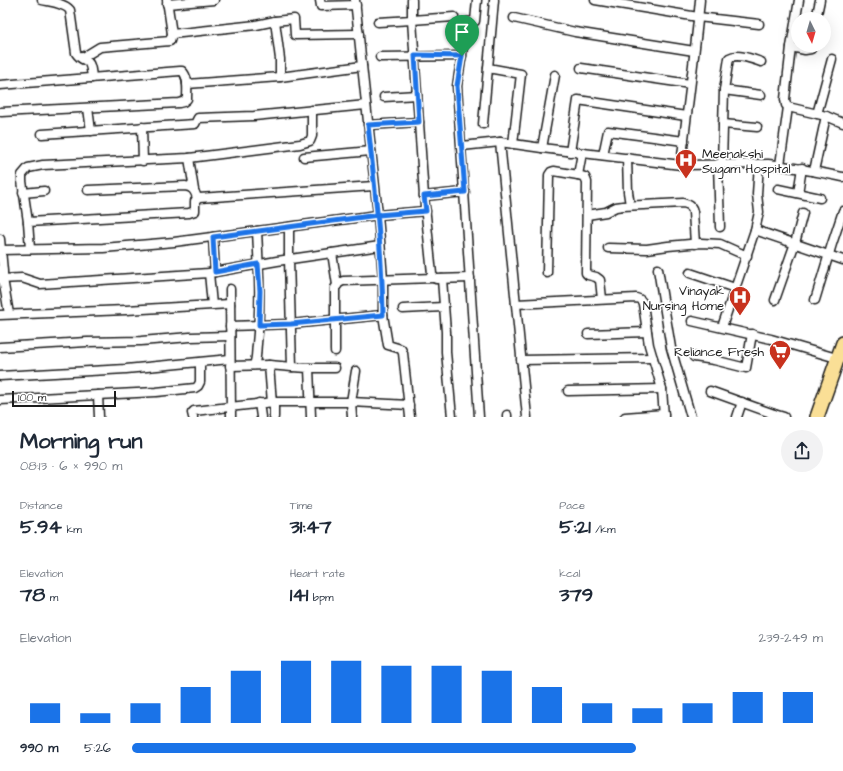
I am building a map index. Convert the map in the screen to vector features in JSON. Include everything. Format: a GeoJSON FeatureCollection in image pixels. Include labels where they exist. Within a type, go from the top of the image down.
{"type":"FeatureCollection","features":[{"type":"Feature","properties":{"kind":"main road"},"geometry":{"type":"LineString","coordinates":[[817,417],[840,359],[843,343]]}},
{"type":"Feature","properties":{"kind":"street"},"geometry":{"type":"LineString","coordinates":[[42,0],[68,7],[70,10],[76,52],[90,64],[92,78]]}},
{"type":"Feature","properties":{"kind":"street"},"geometry":{"type":"LineString","coordinates":[[82,58],[100,47],[168,42],[172,39],[172,34],[167,2],[214,0]]}},
{"type":"Feature","properties":{"kind":"street"},"geometry":{"type":"LineString","coordinates":[[320,0],[321,6],[356,2],[378,215],[383,279],[383,315],[388,345],[401,349],[403,353],[410,417]]}},
{"type":"Feature","properties":{"kind":"street"},"geometry":{"type":"LineString","coordinates":[[412,0],[412,20],[424,196],[432,274],[438,278],[443,307],[452,417]]}},
{"type":"Feature","properties":{"kind":"street"},"geometry":{"type":"LineString","coordinates":[[477,0],[476,21],[467,22],[457,86],[479,417]]}},
{"type":"Feature","properties":{"kind":"street"},"geometry":{"type":"LineString","coordinates":[[483,124],[494,0]]}},
{"type":"Feature","properties":{"kind":"street"},"geometry":{"type":"LineString","coordinates":[[594,0],[698,17],[759,24]]}},
{"type":"Feature","properties":{"kind":"street"},"geometry":{"type":"LineString","coordinates":[[681,165],[694,51],[698,29],[700,0]]}},
{"type":"Feature","properties":{"kind":"street"},"geometry":{"type":"LineString","coordinates":[[780,165],[788,107],[785,99],[790,51],[799,0]]}},
{"type":"Feature","properties":{"kind":"street"},"geometry":{"type":"LineString","coordinates":[[817,12],[820,0]]}},
{"type":"Feature","properties":{"kind":"street"},"geometry":{"type":"LineString","coordinates":[[378,22],[454,17]]}},
{"type":"Feature","properties":{"kind":"street"},"geometry":{"type":"LineString","coordinates":[[514,18],[575,32],[694,51]]}},
{"type":"Feature","properties":{"kind":"street"},"geometry":{"type":"LineString","coordinates":[[172,34],[256,25],[294,19],[295,35],[359,34]]}},
{"type":"Feature","properties":{"kind":"street"},"geometry":{"type":"LineString","coordinates":[[275,21],[280,59],[280,76]]}},
{"type":"Feature","properties":{"kind":"street"},"geometry":{"type":"LineString","coordinates":[[380,57],[415,55],[462,56]]}},
{"type":"Feature","properties":{"kind":"street"},"geometry":{"type":"LineString","coordinates":[[720,227],[720,164],[724,90],[729,58],[732,56],[761,62]]}},
{"type":"Feature","properties":{"kind":"street"},"geometry":{"type":"LineString","coordinates":[[818,114],[832,59]]}},
{"type":"Feature","properties":{"kind":"street"},"geometry":{"type":"LineString","coordinates":[[187,84],[280,76],[362,66]]}},
{"type":"Feature","properties":{"kind":"street"},"geometry":{"type":"LineString","coordinates":[[488,68],[521,74],[513,144]]}},
{"type":"Feature","properties":{"kind":"street"},"geometry":{"type":"LineString","coordinates":[[581,68],[690,84]]}},
{"type":"Feature","properties":{"kind":"street"},"geometry":{"type":"LineString","coordinates":[[0,85],[182,71],[185,73],[187,84],[187,99],[183,102],[1,112]]}},
{"type":"Feature","properties":{"kind":"street"},"geometry":{"type":"LineString","coordinates":[[542,148],[555,75]]}},
{"type":"Feature","properties":{"kind":"street"},"geometry":{"type":"LineString","coordinates":[[724,90],[761,95]]}},
{"type":"Feature","properties":{"kind":"street"},"geometry":{"type":"LineString","coordinates":[[384,97],[417,95]]}},
{"type":"Feature","properties":{"kind":"street"},"geometry":{"type":"LineString","coordinates":[[570,152],[578,100],[686,116]]}},
{"type":"Feature","properties":{"kind":"street"},"geometry":{"type":"LineString","coordinates":[[42,134],[195,124],[198,118],[254,116],[366,105]]}},
{"type":"Feature","properties":{"kind":"street"},"geometry":{"type":"LineString","coordinates":[[788,107],[826,116],[843,123]]}},
{"type":"Feature","properties":{"kind":"street"},"geometry":{"type":"LineString","coordinates":[[88,108],[90,131]]}},
{"type":"Feature","properties":{"kind":"street"},"geometry":{"type":"LineString","coordinates":[[30,248],[22,175],[28,168],[33,166],[189,158],[306,143],[310,141],[312,136],[312,110]]}},
{"type":"Feature","properties":{"kind":"street"},"geometry":{"type":"LineString","coordinates":[[814,171],[826,116]]}},
{"type":"Feature","properties":{"kind":"street"},"geometry":{"type":"LineString","coordinates":[[368,125],[419,122]]}},
{"type":"Feature","properties":{"kind":"street"},"geometry":{"type":"LineString","coordinates":[[723,124],[757,127]]}},
{"type":"Feature","properties":{"kind":"street"},"geometry":{"type":"LineString","coordinates":[[142,127],[143,161]]}},
{"type":"Feature","properties":{"kind":"street"},"geometry":{"type":"LineString","coordinates":[[603,156],[608,131],[684,141]]}},
{"type":"Feature","properties":{"kind":"street"},"geometry":{"type":"LineString","coordinates":[[462,146],[500,142],[681,165],[780,165],[843,177]]}},
{"type":"Feature","properties":{"kind":"street"},"geometry":{"type":"LineString","coordinates":[[500,142],[527,417]]}},
{"type":"Feature","properties":{"kind":"street"},"geometry":{"type":"LineString","coordinates":[[304,157],[371,151]]}},
{"type":"Feature","properties":{"kind":"street"},"geometry":{"type":"LineString","coordinates":[[578,175],[582,153]]}},
{"type":"Feature","properties":{"kind":"street"},"geometry":{"type":"LineString","coordinates":[[28,222],[189,214],[195,210],[196,194],[189,158]]}},
{"type":"Feature","properties":{"kind":"street"},"geometry":{"type":"LineString","coordinates":[[627,158],[630,205]]}},
{"type":"Feature","properties":{"kind":"street"},"geometry":{"type":"LineString","coordinates":[[722,327],[755,230],[759,212],[757,194],[760,164]]}},
{"type":"Feature","properties":{"kind":"street"},"geometry":{"type":"LineString","coordinates":[[798,193],[802,168]]}},
{"type":"Feature","properties":{"kind":"street"},"geometry":{"type":"LineString","coordinates":[[547,273],[549,175],[554,171],[578,175],[587,179],[586,273],[588,275],[596,276],[600,280],[602,299]]}},
{"type":"Feature","properties":{"kind":"street"},"geometry":{"type":"LineString","coordinates":[[88,190],[185,186],[192,188],[196,194]]}},
{"type":"Feature","properties":{"kind":"street"},"geometry":{"type":"LineString","coordinates":[[196,194],[374,186]]}},
{"type":"Feature","properties":{"kind":"street"},"geometry":{"type":"LineString","coordinates":[[778,189],[820,198]]}},
{"type":"Feature","properties":{"kind":"street"},"geometry":{"type":"LineString","coordinates":[[24,193],[44,191]]}},
{"type":"Feature","properties":{"kind":"street"},"geometry":{"type":"LineString","coordinates":[[424,196],[465,192]]}},
{"type":"Feature","properties":{"kind":"street"},"geometry":{"type":"LineString","coordinates":[[587,215],[606,212],[616,207],[630,205],[684,203],[691,206],[693,212],[695,244]]}},
{"type":"Feature","properties":{"kind":"street"},"geometry":{"type":"LineString","coordinates":[[1,250],[30,248],[103,248],[174,242],[378,215],[426,211]]}},
{"type":"Feature","properties":{"kind":"street"},"geometry":{"type":"LineString","coordinates":[[815,300],[843,211]]}},
{"type":"Feature","properties":{"kind":"street"},"geometry":{"type":"LineString","coordinates":[[774,300],[803,213]]}},
{"type":"Feature","properties":{"kind":"street"},"geometry":{"type":"LineString","coordinates":[[290,227],[289,259],[292,368]]}},
{"type":"Feature","properties":{"kind":"street"},"geometry":{"type":"LineString","coordinates":[[755,230],[843,260]]}},
{"type":"Feature","properties":{"kind":"street"},"geometry":{"type":"LineString","coordinates":[[254,365],[257,356],[260,291],[257,231]]}},
{"type":"Feature","properties":{"kind":"street"},"geometry":{"type":"LineString","coordinates":[[212,305],[213,237]]}},
{"type":"Feature","properties":{"kind":"street"},"geometry":{"type":"LineString","coordinates":[[0,239],[1,279],[9,314]]}},
{"type":"Feature","properties":{"kind":"street"},"geometry":{"type":"LineString","coordinates":[[608,248],[647,249],[695,244],[720,244],[746,256]]}},
{"type":"Feature","properties":{"kind":"street"},"geometry":{"type":"LineString","coordinates":[[1,279],[22,278],[40,284],[212,273],[289,259],[380,246]]}},
{"type":"Feature","properties":{"kind":"street"},"geometry":{"type":"LineString","coordinates":[[332,253],[337,285],[335,288],[334,320],[335,351]]}},
{"type":"Feature","properties":{"kind":"street"},"geometry":{"type":"LineString","coordinates":[[658,269],[671,348],[691,417]]}},
{"type":"Feature","properties":{"kind":"street"},"geometry":{"type":"LineString","coordinates":[[690,273],[735,288]]}},
{"type":"Feature","properties":{"kind":"street"},"geometry":{"type":"LineString","coordinates":[[337,285],[344,281],[470,278]]}},
{"type":"Feature","properties":{"kind":"street"},"geometry":{"type":"LineString","coordinates":[[230,289],[231,417]]}},
{"type":"Feature","properties":{"kind":"street"},"geometry":{"type":"LineString","coordinates":[[516,304],[602,299],[639,299],[643,304],[647,332],[662,389],[664,415],[625,417]]}},
{"type":"Feature","properties":{"kind":"street"},"geometry":{"type":"LineString","coordinates":[[0,315],[230,304]]}},
{"type":"Feature","properties":{"kind":"street"},"geometry":{"type":"LineString","coordinates":[[403,309],[443,307]]}},
{"type":"Feature","properties":{"kind":"street"},"geometry":{"type":"LineString","coordinates":[[230,326],[291,324],[383,315]]}},
{"type":"Feature","properties":{"kind":"street"},"geometry":{"type":"LineString","coordinates":[[692,321],[752,334],[840,359]]}},
{"type":"Feature","properties":{"kind":"street"},"geometry":{"type":"LineString","coordinates":[[588,334],[647,332]]}},
{"type":"Feature","properties":{"kind":"street"},"geometry":{"type":"LineString","coordinates":[[694,357],[714,360],[746,368],[752,334]]}},
{"type":"Feature","properties":{"kind":"street"},"geometry":{"type":"LineString","coordinates":[[0,348],[87,342],[141,341],[190,337],[230,336]]}},
{"type":"Feature","properties":{"kind":"street"},"geometry":{"type":"LineString","coordinates":[[521,360],[653,358]]}},
{"type":"Feature","properties":{"kind":"street"},"geometry":{"type":"LineString","coordinates":[[0,376],[230,362],[292,368],[335,368]]}},
{"type":"Feature","properties":{"kind":"street"},"geometry":{"type":"LineString","coordinates":[[0,400],[156,392],[195,388],[200,382],[200,363]]}},
{"type":"Feature","properties":{"kind":"street"},"geometry":{"type":"LineString","coordinates":[[269,365],[274,417]]}},
{"type":"Feature","properties":{"kind":"street"},"geometry":{"type":"LineString","coordinates":[[309,368],[311,417]]}},
{"type":"Feature","properties":{"kind":"street"},"geometry":{"type":"LineString","coordinates":[[352,417],[352,402],[356,371]]}},
{"type":"Feature","properties":{"kind":"street"},"geometry":{"type":"LineString","coordinates":[[568,391],[662,389]]}},
{"type":"Feature","properties":{"kind":"street"},"geometry":{"type":"LineString","coordinates":[[710,391],[773,415],[784,417]]}},
{"type":"Feature","properties":{"kind":"street"},"geometry":{"type":"LineString","coordinates":[[98,395],[99,417]]}},
{"type":"Feature","properties":{"kind":"street"},"geometry":{"type":"LineString","coordinates":[[192,417],[192,413],[194,411],[259,403],[352,402],[409,406]]}},
{"type":"Feature","properties":{"kind":"street"},"geometry":{"type":"LineString","coordinates":[[737,417],[742,402]]}},
{"type":"Feature","properties":{"kind":"street"},"geometry":{"type":"LineString","coordinates":[[259,403],[260,417]]}},
{"type":"Feature","properties":{"kind":"place","name":"Meenakshi Sugam Hospital"},"geometry":{"type":"Point","coordinates":[686,180]}},
{"type":"Feature","properties":{"kind":"place","name":"Vinayak Nursing Home"},"geometry":{"type":"Point","coordinates":[740,316]}},
{"type":"Feature","properties":{"kind":"place","name":"Reliance Fresh"},"geometry":{"type":"Point","coordinates":[780,370]}},
{"type":"Feature","properties":{"kind":"route"},"geometry":{"type":"LineString","coordinates":[[462,56],[415,55],[419,122],[368,125],[378,215],[383,279],[383,315],[291,324],[259,325],[260,291],[258,264],[215,272],[213,237],[378,215],[426,211],[424,196],[465,192],[457,86],[462,56]]}}]}
